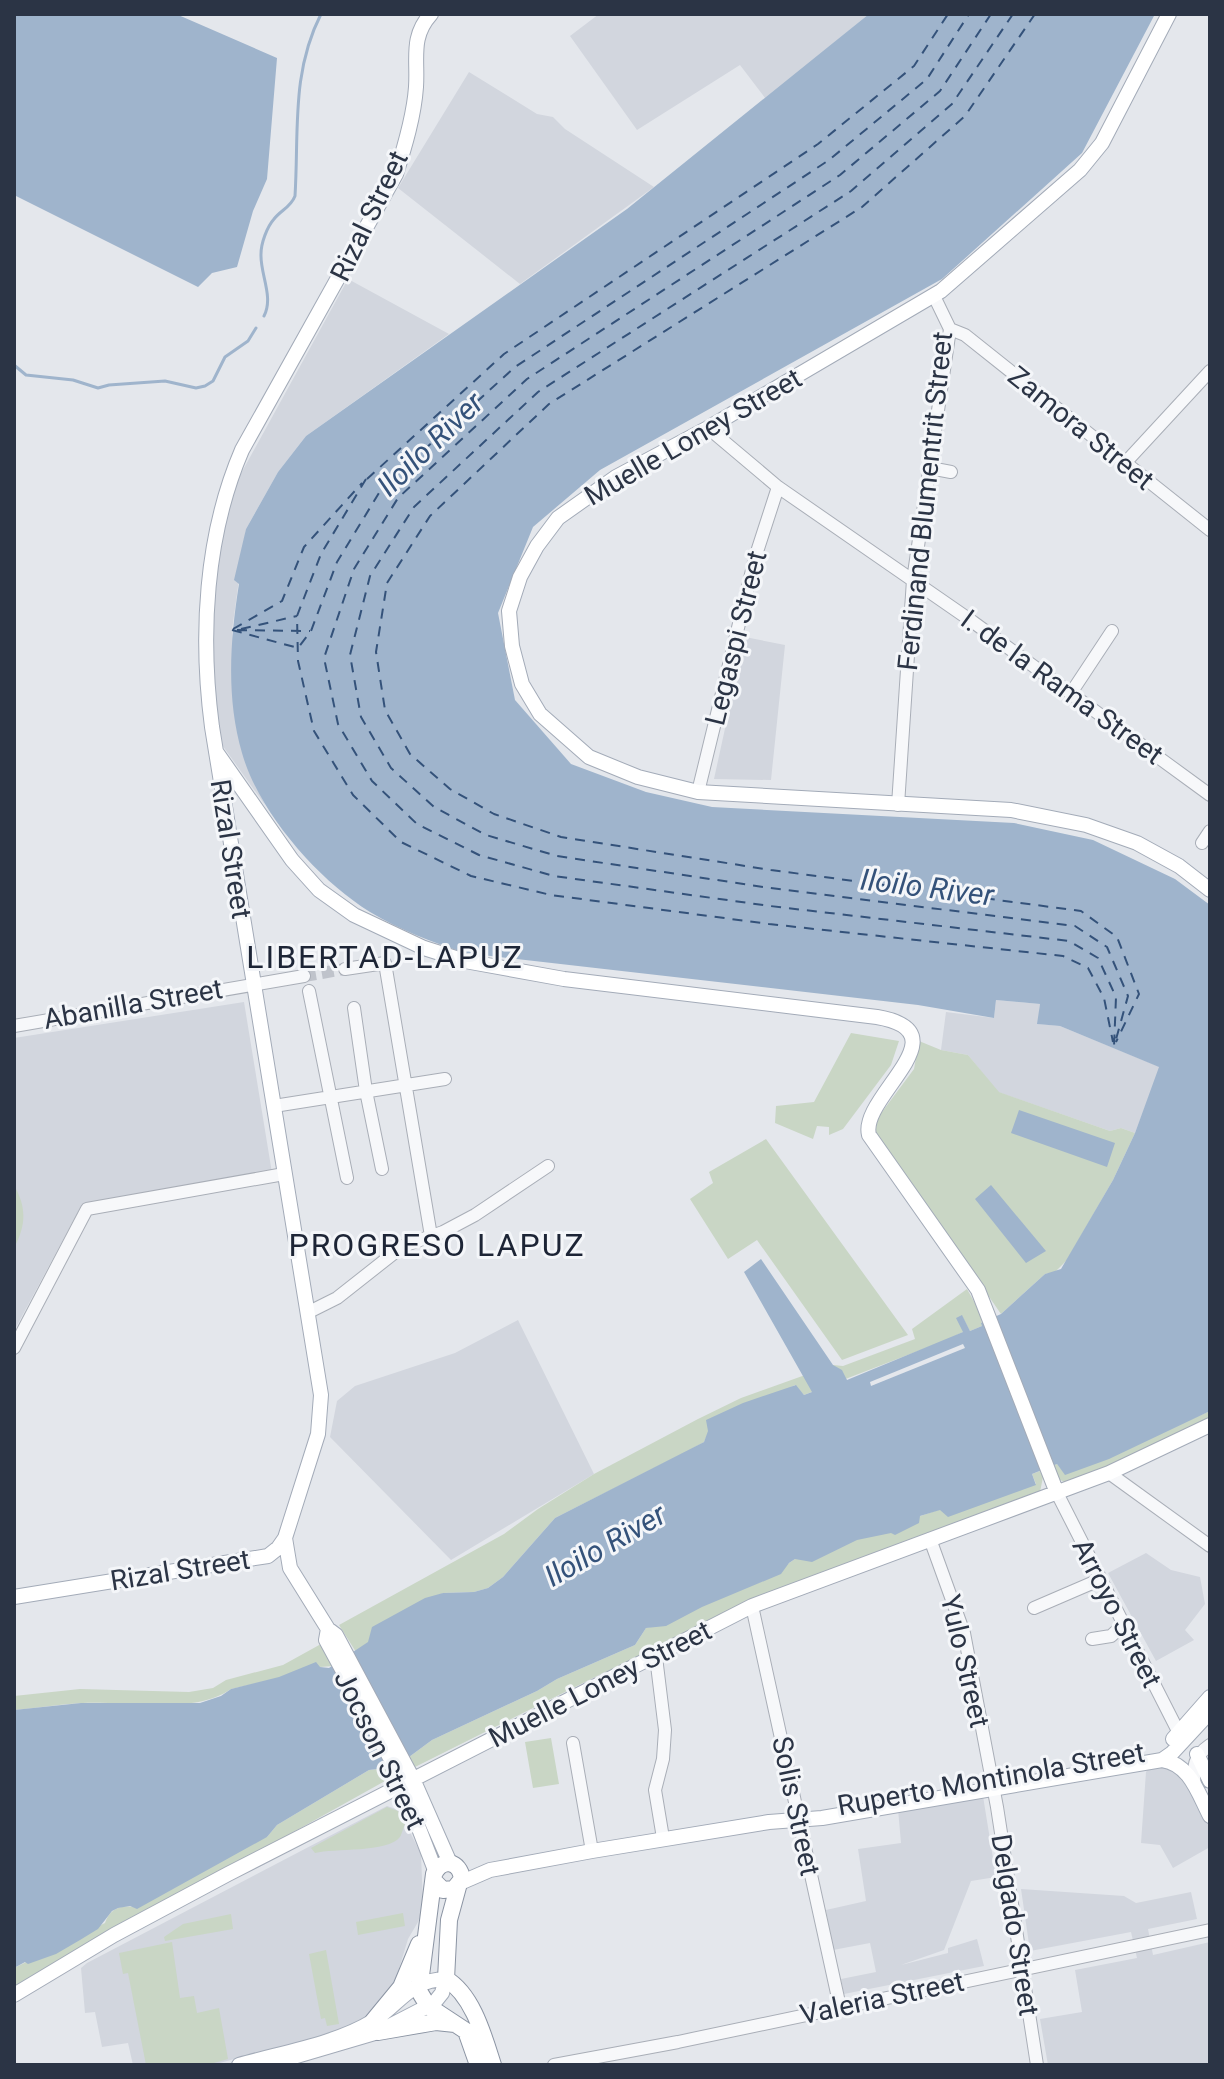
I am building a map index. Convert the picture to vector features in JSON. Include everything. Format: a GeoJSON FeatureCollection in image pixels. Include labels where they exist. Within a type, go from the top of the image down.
{"type":"FeatureCollection","features":[{"type":"Feature","properties":{"kind":"highway"},"geometry":{"type":"LineString","coordinates":[[443,1869],[439,1888],[447,1891],[459,1885]]}},
{"type":"Feature","properties":{"kind":"highway"},"geometry":{"type":"LineString","coordinates":[[443,1869],[460,1870],[448,1928],[446,1979],[471,2009]]}},
{"type":"Feature","properties":{"kind":"highway"},"geometry":{"type":"LineString","coordinates":[[443,1869],[425,1932],[418,1986],[428,2006],[466,2031],[478,2065]]}},
{"type":"Feature","properties":{"kind":"highway"},"geometry":{"type":"LineString","coordinates":[[448,1928],[471,2009],[493,2065]]}},
{"type":"Feature","properties":{"kind":"highway"},"geometry":{"type":"LineString","coordinates":[[376,2026],[401,1987],[425,1932]]}},
{"type":"Feature","properties":{"kind":"highway"},"geometry":{"type":"LineString","coordinates":[[376,2026],[436,2022],[456,2024]]}},
{"type":"Feature","properties":{"kind":"main road","name":"Rizal Street"},"geometry":{"type":"LineString","coordinates":[[14,1597],[268,1556],[285,1538],[313,1455],[321,1422],[321,1395],[215,749],[206,665],[207,623],[214,552],[227,489],[242,450],[396,174],[406,144],[416,85],[417,37],[431,14]]}},
{"type":"Feature","properties":{"kind":"main road","name":"Muelle Loney Street"},"geometry":{"type":"LineString","coordinates":[[1169,14],[1092,157],[934,296],[708,428],[616,477],[558,518],[537,546],[520,577],[509,611],[512,646],[522,684],[540,714],[589,757],[638,777],[698,792],[1011,810],[1086,825],[1137,843],[1179,866],[1210,890]]}},
{"type":"Feature","properties":{"kind":"main road"},"geometry":{"type":"LineString","coordinates":[[215,749],[292,860],[319,890],[354,915],[424,948],[465,961],[564,979],[877,1017],[906,1027],[912,1043],[910,1055],[873,1110],[867,1127],[869,1135],[965,1269],[987,1312],[1057,1493]]}},
{"type":"Feature","properties":{"kind":"main road","name":"Muelle Loney Street"},"geometry":{"type":"LineString","coordinates":[[14,1995],[114,1935],[752,1606],[1109,1473],[1210,1425]]}},
{"type":"Feature","properties":{"kind":"main road","name":"Jocson Street"},"geometry":{"type":"LineString","coordinates":[[285,1538],[294,1574],[400,1766],[443,1869]]}},
{"type":"Feature","properties":{"kind":"main road","name":"Jocson Street"},"geometry":{"type":"LineString","coordinates":[[268,1556],[294,1574]]}},
{"type":"Feature","properties":{"kind":"main road"},"geometry":{"type":"LineString","coordinates":[[1162,1760],[1210,1697]]}},
{"type":"Feature","properties":{"kind":"main road"},"geometry":{"type":"LineString","coordinates":[[1181,1736],[1210,1712]]}},
{"type":"Feature","properties":{"kind":"main road","name":"Ruperto Montinola Street"},"geometry":{"type":"LineString","coordinates":[[443,1869],[490,1870],[663,1838],[799,1818],[820,1808],[993,1784],[1160,1751],[1181,1736]]}},
{"type":"Feature","properties":{"kind":"main road"},"geometry":{"type":"LineString","coordinates":[[1197,1754],[1210,1781]]}},
{"type":"Feature","properties":{"kind":"main road"},"geometry":{"type":"LineString","coordinates":[[993,1784],[1162,1760],[1180,1765],[1210,1816]]}},
{"type":"Feature","properties":{"kind":"main road","name":"Ruperto Montinola Street"},"geometry":{"type":"LineString","coordinates":[[459,1885],[490,1870]]}},
{"type":"Feature","properties":{"kind":"main road"},"geometry":{"type":"LineString","coordinates":[[239,2065],[376,2026],[418,1986],[427,1980],[446,1979],[439,1998],[428,2006],[376,2026],[266,2065]]}},
{"type":"Feature","properties":{"kind":"street","name":"Ferdinand Blumentrit Street"},"geometry":{"type":"LineString","coordinates":[[898,805],[913,580],[950,329],[934,296]]}},
{"type":"Feature","properties":{"kind":"street","name":"Zamora Street"},"geometry":{"type":"LineString","coordinates":[[950,329],[965,335],[1210,529]]}},
{"type":"Feature","properties":{"kind":"street"},"geometry":{"type":"LineString","coordinates":[[1125,463],[1210,371]]}},
{"type":"Feature","properties":{"kind":"street"},"geometry":{"type":"LineString","coordinates":[[708,428],[778,487],[913,580]]}},
{"type":"Feature","properties":{"kind":"street"},"geometry":{"type":"LineString","coordinates":[[930,468],[951,472]]}},
{"type":"Feature","properties":{"kind":"street","name":"Legaspi Street"},"geometry":{"type":"LineString","coordinates":[[698,792],[755,558],[778,487]]}},
{"type":"Feature","properties":{"kind":"street","name":"I. de la Rama Street"},"geometry":{"type":"LineString","coordinates":[[913,580],[1210,795]]}},
{"type":"Feature","properties":{"kind":"street"},"geometry":{"type":"LineString","coordinates":[[1071,693],[1112,631]]}},
{"type":"Feature","properties":{"kind":"street"},"geometry":{"type":"LineString","coordinates":[[1202,843],[1210,831]]}},
{"type":"Feature","properties":{"kind":"street"},"geometry":{"type":"LineString","coordinates":[[345,969],[385,963],[431,1236]]}},
{"type":"Feature","properties":{"kind":"street","name":"Abanilla Street"},"geometry":{"type":"LineString","coordinates":[[14,1026],[304,976]]}},
{"type":"Feature","properties":{"kind":"street"},"geometry":{"type":"LineString","coordinates":[[309,991],[347,1178]]}},
{"type":"Feature","properties":{"kind":"street"},"geometry":{"type":"LineString","coordinates":[[354,1008],[382,1169]]}},
{"type":"Feature","properties":{"kind":"street"},"geometry":{"type":"LineString","coordinates":[[274,1106],[445,1079]]}},
{"type":"Feature","properties":{"kind":"street"},"geometry":{"type":"LineString","coordinates":[[307,1313],[337,1298],[403,1246],[475,1215],[548,1166]]}},
{"type":"Feature","properties":{"kind":"street"},"geometry":{"type":"LineString","coordinates":[[14,1348],[87,1209],[284,1174]]}},
{"type":"Feature","properties":{"kind":"street"},"geometry":{"type":"LineString","coordinates":[[1109,1473],[1210,1546]]}},
{"type":"Feature","properties":{"kind":"street","name":"Arroyo Street"},"geometry":{"type":"LineString","coordinates":[[1057,1493],[1181,1736]]}},
{"type":"Feature","properties":{"kind":"street","name":"Yulo Street"},"geometry":{"type":"LineString","coordinates":[[930,1539],[964,1633],[993,1784]]}},
{"type":"Feature","properties":{"kind":"street"},"geometry":{"type":"LineString","coordinates":[[1034,1608],[1099,1580]]}},
{"type":"Feature","properties":{"kind":"street","name":"Solis Street"},"geometry":{"type":"LineString","coordinates":[[752,1606],[840,2007]]}},
{"type":"Feature","properties":{"kind":"street"},"geometry":{"type":"LineString","coordinates":[[1092,1639],[1111,1636],[1123,1625]]}},
{"type":"Feature","properties":{"kind":"street"},"geometry":{"type":"LineString","coordinates":[[656,1657],[665,1730],[663,1759],[655,1790],[663,1838]]}},
{"type":"Feature","properties":{"kind":"street"},"geometry":{"type":"LineString","coordinates":[[573,1743],[592,1851]]}},
{"type":"Feature","properties":{"kind":"street"},"geometry":{"type":"LineString","coordinates":[[1195,1786],[1193,1770],[1197,1754],[1210,1745]]}},
{"type":"Feature","properties":{"kind":"street","name":"Delgado Street"},"geometry":{"type":"LineString","coordinates":[[993,1784],[1037,2065]]}},
{"type":"Feature","properties":{"kind":"street","name":"Valeria Street"},"geometry":{"type":"LineString","coordinates":[[554,2065],[1210,1930]]}},
{"type":"Feature","properties":{"kind":"shaded area"},"geometry":{"type":"Polygon","coordinates":[[[599,14],[869,14],[836,41],[772,107],[740,65],[637,130],[570,36],[599,14]]]}},
{"type":"Feature","properties":{"kind":"shaded area"},"geometry":{"type":"Polygon","coordinates":[[[469,72],[537,114],[553,117],[565,129],[654,187],[520,284],[398,188],[469,72]]]}},
{"type":"Feature","properties":{"kind":"shaded area"},"geometry":{"type":"Polygon","coordinates":[[[348,279],[449,334],[306,436],[278,472],[246,529],[232,630],[243,755],[265,805],[220,742],[210,669],[211,623],[219,551],[228,504],[238,479],[348,279]]]}},
{"type":"Feature","properties":{"kind":"shaded area"},"geometry":{"type":"Polygon","coordinates":[[[745,637],[785,645],[771,780],[714,779],[745,637]]]}},
{"type":"Feature","properties":{"kind":"shaded area"},"geometry":{"type":"Polygon","coordinates":[[[996,1000],[1040,1004],[1038,1024],[1060,1026],[1160,1067],[1135,1133],[1121,1128],[1110,1131],[998,1092],[968,1055],[941,1050],[946,1012],[994,1018],[996,1000]]]}},
{"type":"Feature","properties":{"kind":"shaded area"},"geometry":{"type":"Polygon","coordinates":[[[244,1002],[272,1173],[80,1208],[14,1331],[14,1038],[244,1002]]]}},
{"type":"Feature","properties":{"kind":"shaded area"},"geometry":{"type":"Polygon","coordinates":[[[518,1320],[594,1474],[451,1560],[330,1437],[337,1401],[355,1386],[455,1353],[518,1320]]]}},
{"type":"Feature","properties":{"kind":"shaded area"},"geometry":{"type":"Polygon","coordinates":[[[1146,1553],[1171,1570],[1200,1577],[1205,1604],[1185,1630],[1194,1640],[1156,1661],[1108,1573],[1146,1553]]]}},
{"type":"Feature","properties":{"kind":"shaded area"},"geometry":{"type":"Polygon","coordinates":[[[1175,1767],[1210,1823],[1210,1847],[1173,1868],[1160,1845],[1141,1843],[1146,1772],[1149,1768],[1175,1767]]]}},
{"type":"Feature","properties":{"kind":"shaded area"},"geometry":{"type":"Polygon","coordinates":[[[983,1796],[996,1877],[971,1881],[944,1950],[901,1965],[948,1953],[948,1948],[977,1939],[984,1966],[844,1994],[841,1979],[876,1972],[870,1943],[833,1950],[826,1910],[866,1901],[858,1849],[901,1843],[898,1809],[983,1796]]]}},
{"type":"Feature","properties":{"kind":"shaded area"},"geometry":{"type":"Polygon","coordinates":[[[387,1806],[399,1810],[421,1854],[423,1905],[408,1939],[395,1982],[381,2003],[360,2021],[329,2034],[212,2065],[133,2065],[128,2043],[102,2047],[95,2012],[85,2013],[81,1968],[387,1806]]]}},
{"type":"Feature","properties":{"kind":"shaded area"},"geometry":{"type":"Polygon","coordinates":[[[1021,1889],[1124,1896],[1136,1903],[1191,1892],[1197,1919],[1148,1929],[1153,1955],[1210,1942],[1210,2064],[1048,2065],[1040,2019],[1082,2012],[1075,1970],[1137,1958],[1131,1932],[1030,1951],[1021,1889]]]}},
{"type":"Feature","properties":{"kind":"green space"},"geometry":{"type":"Polygon","coordinates":[[[851,1033],[899,1041],[891,1065],[843,1129],[829,1135],[829,1127],[817,1126],[813,1139],[775,1123],[776,1106],[814,1102],[851,1033]]]}},
{"type":"Feature","properties":{"kind":"green space"},"geometry":{"type":"Polygon","coordinates":[[[919,1041],[941,1050],[968,1055],[999,1092],[1110,1131],[1121,1128],[1135,1133],[1113,1180],[1067,1260],[1055,1272],[1045,1274],[1001,1314],[874,1130],[879,1116],[914,1069],[919,1041]]]}},
{"type":"Feature","properties":{"kind":"green space"},"geometry":{"type":"Polygon","coordinates":[[[766,1139],[908,1335],[842,1360],[757,1240],[728,1259],[690,1199],[713,1183],[709,1172],[766,1139]]]}},
{"type":"Feature","properties":{"kind":"green space"},"geometry":{"type":"Polygon","coordinates":[[[14,1185],[23,1216],[21,1232],[14,1248],[14,1185]]]}},
{"type":"Feature","properties":{"kind":"green space"},"geometry":{"type":"Polygon","coordinates":[[[967,1289],[981,1314],[982,1326],[970,1331],[962,1316],[963,1332],[944,1341],[804,1395],[795,1385],[709,1431],[704,1442],[686,1452],[555,1518],[503,1577],[488,1588],[474,1592],[443,1593],[356,1652],[339,1625],[504,1534],[594,1474],[698,1419],[741,1398],[833,1365],[843,1366],[915,1339],[912,1329],[967,1289]]]}},
{"type":"Feature","properties":{"kind":"green space"},"geometry":{"type":"Polygon","coordinates":[[[1210,1411],[1210,1418],[1158,1442],[1150,1449],[1066,1483],[1055,1477],[1052,1466],[1057,1464],[1065,1474],[1210,1411]]]}},
{"type":"Feature","properties":{"kind":"green space"},"geometry":{"type":"Polygon","coordinates":[[[1040,1471],[1043,1477],[1040,1492],[601,1674],[413,1768],[409,1757],[432,1740],[635,1645],[646,1628],[660,1625],[666,1617],[763,1581],[795,1559],[941,1509],[1036,1484],[1032,1474],[1040,1471]]]}},
{"type":"Feature","properties":{"kind":"green space"},"geometry":{"type":"Polygon","coordinates":[[[321,1644],[333,1666],[231,1689],[198,1702],[160,1705],[83,1703],[14,1710],[14,1696],[80,1689],[189,1692],[213,1688],[226,1680],[283,1665],[321,1644]]]}},
{"type":"Feature","properties":{"kind":"green space"},"geometry":{"type":"Polygon","coordinates":[[[551,1738],[559,1784],[533,1788],[525,1742],[551,1738]]]}},
{"type":"Feature","properties":{"kind":"green space"},"geometry":{"type":"Polygon","coordinates":[[[386,1768],[390,1773],[385,1781],[14,1988],[14,1968],[105,1923],[117,1908],[137,1908],[250,1840],[267,1837],[277,1825],[369,1770],[386,1768]]]}},
{"type":"Feature","properties":{"kind":"green space"},"geometry":{"type":"Polygon","coordinates":[[[387,1807],[398,1811],[405,1824],[400,1837],[394,1842],[373,1848],[315,1853],[311,1848],[387,1807]]]}},
{"type":"Feature","properties":{"kind":"green space"},"geometry":{"type":"Polygon","coordinates":[[[403,1913],[405,1926],[358,1935],[356,1922],[403,1913]]]}},
{"type":"Feature","properties":{"kind":"green space"},"geometry":{"type":"Polygon","coordinates":[[[231,1914],[233,1929],[165,1941],[164,1937],[183,1924],[231,1914]]]}},
{"type":"Feature","properties":{"kind":"green space"},"geometry":{"type":"Polygon","coordinates":[[[172,1942],[180,1998],[194,1996],[197,2013],[219,2008],[228,2059],[207,2065],[146,2065],[128,1973],[123,1974],[119,1953],[172,1942]]]}},
{"type":"Feature","properties":{"kind":"green space"},"geometry":{"type":"Polygon","coordinates":[[[326,1950],[339,2024],[327,2026],[325,2018],[321,2019],[309,1954],[326,1950]]]}},
{"type":"Feature","properties":{"kind":"water"},"geometry":{"type":"Polygon","coordinates":[[[14,14],[176,14],[277,58],[267,179],[253,211],[237,267],[212,273],[198,287],[14,195],[14,14]]]}},
{"type":"Feature","properties":{"kind":"water","name":"Iloilo River"},"geometry":{"type":"Polygon","coordinates":[[[869,14],[1155,14],[1082,153],[942,279],[600,470],[533,527],[498,613],[515,700],[571,764],[646,792],[712,807],[1014,823],[1093,840],[1175,879],[1210,905],[1210,1411],[1109,1459],[1065,1475],[1057,1464],[1032,1474],[1036,1485],[948,1517],[940,1510],[920,1516],[919,1523],[895,1535],[891,1533],[857,1540],[812,1562],[795,1559],[781,1574],[702,1607],[666,1626],[646,1628],[635,1645],[432,1740],[409,1757],[386,1768],[369,1770],[277,1825],[267,1837],[137,1909],[130,1906],[112,1911],[98,1929],[56,1954],[14,1968],[14,1710],[81,1703],[200,1703],[231,1689],[279,1677],[316,1662],[320,1667],[329,1668],[368,1642],[372,1627],[425,1598],[488,1588],[503,1577],[555,1518],[704,1442],[708,1431],[706,1420],[743,1403],[796,1385],[804,1395],[812,1392],[744,1272],[761,1259],[833,1365],[842,1370],[847,1380],[963,1332],[956,1318],[962,1315],[970,1331],[982,1326],[981,1323],[1001,1314],[1045,1274],[1061,1269],[1113,1180],[1135,1133],[1159,1067],[1060,1026],[1037,1024],[1040,1004],[996,1000],[994,1018],[918,1005],[465,953],[405,930],[350,898],[293,843],[276,821],[250,776],[237,732],[231,669],[239,584],[234,580],[246,529],[278,472],[306,436],[627,209],[869,14]]]}},
{"type":"Feature","properties":{"kind":"water"},"geometry":{"type":"Polygon","coordinates":[[[1019,1110],[1115,1143],[1107,1167],[1011,1133],[1019,1110]]]}},
{"type":"Feature","properties":{"kind":"water"},"geometry":{"type":"Polygon","coordinates":[[[991,1185],[1046,1251],[1026,1263],[975,1199],[991,1185]]]}},
{"type":"Feature","properties":{"kind":"pier"},"geometry":{"type":"Polygon","coordinates":[[[963,1344],[965,1348],[871,1386],[870,1382],[963,1344]]]}},
{"type":"Feature","properties":{"kind":"waterway"},"geometry":{"type":"LineString","coordinates":[[264,316],[268,301],[261,262],[262,245],[271,222],[295,196],[301,81],[311,36],[321,14]]}},
{"type":"Feature","properties":{"kind":"waterway"},"geometry":{"type":"LineString","coordinates":[[14,365],[26,375],[73,380],[98,388],[165,381],[196,388],[213,381],[225,357],[248,341],[256,328]]}},
{"type":"Feature","properties":{"kind":"ferry route"},"geometry":{"type":"LineString","coordinates":[[367,479],[504,354],[818,144],[914,66],[948,14]]}},
{"type":"Feature","properties":{"kind":"ferry route"},"geometry":{"type":"LineString","coordinates":[[232,630],[298,648],[311,631],[337,562],[382,488],[515,367],[829,160],[927,79],[969,14]]}},
{"type":"Feature","properties":{"kind":"ferry route"},"geometry":{"type":"LineString","coordinates":[[991,14],[940,91],[840,175],[527,379],[398,498],[354,569],[324,658],[338,724],[372,781],[417,824],[479,855],[554,876],[770,906],[1069,941],[1098,958],[1116,997],[1114,1047]]}},
{"type":"Feature","properties":{"kind":"ferry route"},"geometry":{"type":"LineString","coordinates":[[1013,14],[952,104],[851,191],[538,392],[414,507],[370,576],[350,655],[361,717],[391,768],[434,807],[486,835],[557,856],[770,888],[1075,926],[1107,947],[1128,996],[1115,1043]]}},
{"type":"Feature","properties":{"kind":"ferry route"},"geometry":{"type":"LineString","coordinates":[[1035,14],[965,116],[862,207],[549,404],[430,516],[387,583],[376,652],[385,710],[410,754],[450,789],[494,814],[561,837],[771,870],[1081,911],[1117,937],[1139,994],[1116,1042]]}},
{"type":"Feature","properties":{"kind":"ferry route"},"geometry":{"type":"LineString","coordinates":[[366,479],[321,554],[297,616],[298,661],[314,731],[353,795],[401,842],[471,876],[551,895],[769,924],[1063,956],[1088,968],[1104,998],[1113,1042]]}},
{"type":"Feature","properties":{"kind":"ferry route"},"geometry":{"type":"LineString","coordinates":[[233,629],[282,601],[304,547],[362,483]]}},
{"type":"Feature","properties":{"kind":"ferry route"},"geometry":{"type":"LineString","coordinates":[[241,629],[297,616]]}},
{"type":"Feature","properties":{"kind":"ferry route"},"geometry":{"type":"LineString","coordinates":[[237,630],[310,631]]}},
{"type":"Feature","properties":{"kind":"tunnel"},"geometry":{"type":"LineString","coordinates":[[304,976],[345,969]]}},
{"type":"Feature","properties":{"kind":"district","name":"LIBERTAD-LAPUZ"},"geometry":{"type":"Point","coordinates":[385,957]}},
{"type":"Feature","properties":{"kind":"district","name":"PROGRESO LAPUZ"},"geometry":{"type":"Point","coordinates":[437,1245]}}]}
